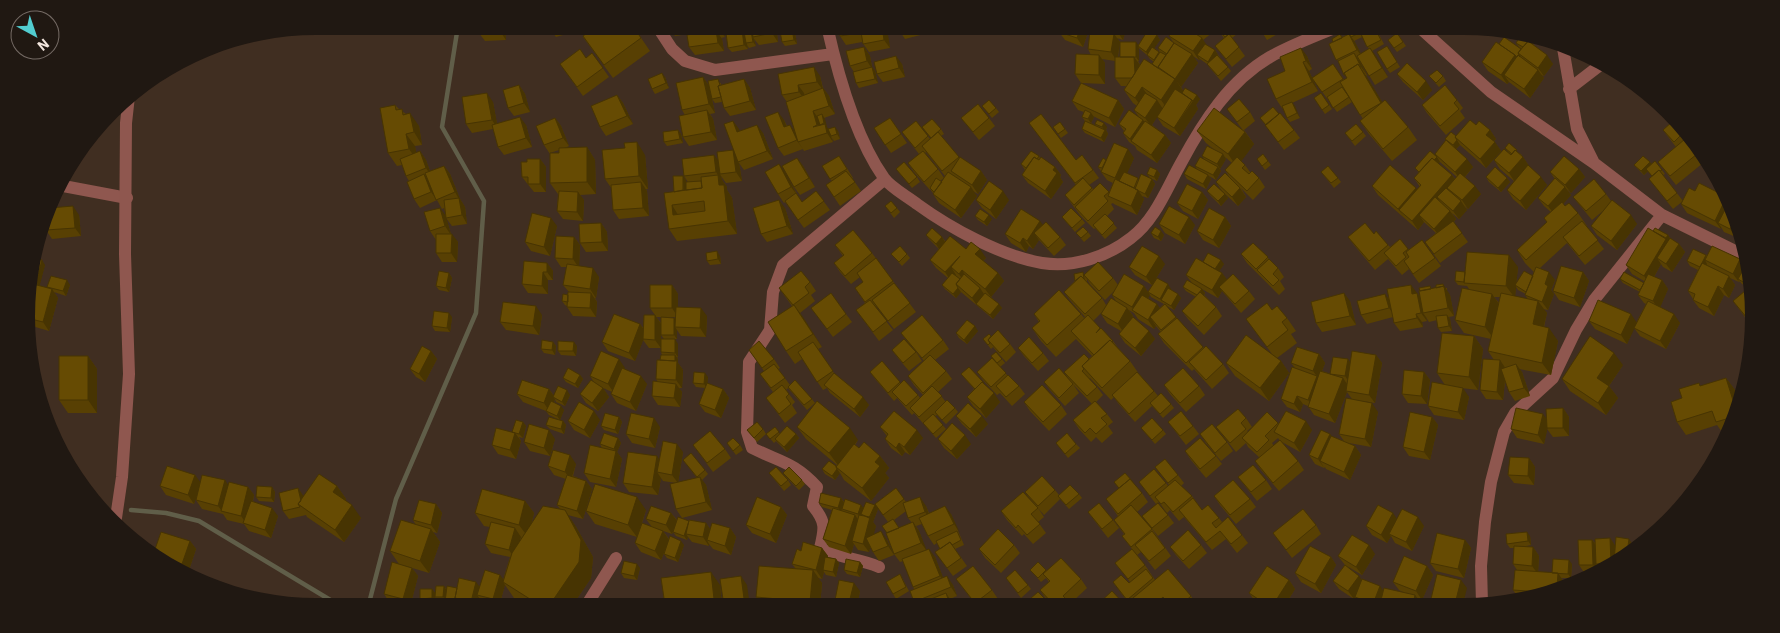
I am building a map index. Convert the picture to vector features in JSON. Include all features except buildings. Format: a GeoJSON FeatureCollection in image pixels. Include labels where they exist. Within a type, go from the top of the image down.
{"type":"FeatureCollection","features":[{"type":"Feature","properties":{"kind":"street"},"geometry":{"type":"LineString","coordinates":[[663,35],[672,49],[685,62],[715,70],[833,54]]}},
{"type":"Feature","properties":{"kind":"street"},"geometry":{"type":"LineString","coordinates":[[829,35],[833,54],[863,141],[885,180],[939,221],[1001,250],[1043,263],[1075,263],[1105,254],[1132,237],[1158,206],[1202,124],[1230,90],[1269,57],[1319,35]]}},
{"type":"Feature","properties":{"kind":"street"},"geometry":{"type":"LineString","coordinates":[[1428,35],[1491,92],[1594,163],[1662,215],[1737,252]]}},
{"type":"Feature","properties":{"kind":"street"},"geometry":{"type":"LineString","coordinates":[[1564,53],[1576,129],[1594,163]]}},
{"type":"Feature","properties":{"kind":"street"},"geometry":{"type":"LineString","coordinates":[[1569,89],[1596,68]]}},
{"type":"Feature","properties":{"kind":"street"},"geometry":{"type":"LineString","coordinates":[[116,515],[122,477],[129,374],[125,254],[128,108]]}},
{"type":"Feature","properties":{"kind":"street"},"geometry":{"type":"LineString","coordinates":[[878,566],[869,562],[841,558],[820,548],[824,533],[823,518],[813,506],[817,487],[803,472],[791,464],[752,448],[747,432],[747,415],[749,362],[770,330],[773,292],[783,265],[885,180]]}},
{"type":"Feature","properties":{"kind":"street"},"geometry":{"type":"LineString","coordinates":[[67,187],[127,198]]}},
{"type":"Feature","properties":{"kind":"street"},"geometry":{"type":"LineString","coordinates":[[1482,597],[1481,566],[1490,482],[1504,432],[1515,413],[1553,378],[1594,300],[1662,215]]}},
{"type":"Feature","properties":{"kind":"street"},"geometry":{"type":"LineString","coordinates":[[591,598],[616,558]]}},
{"type":"Feature","properties":{"kind":"waterway"},"geometry":{"type":"LineString","coordinates":[[370,598],[396,499],[476,313],[484,201],[442,127],[457,35]]}},
{"type":"Feature","properties":{"kind":"waterway"},"geometry":{"type":"LineString","coordinates":[[131,510],[166,513],[199,521],[327,598]]}}]}
